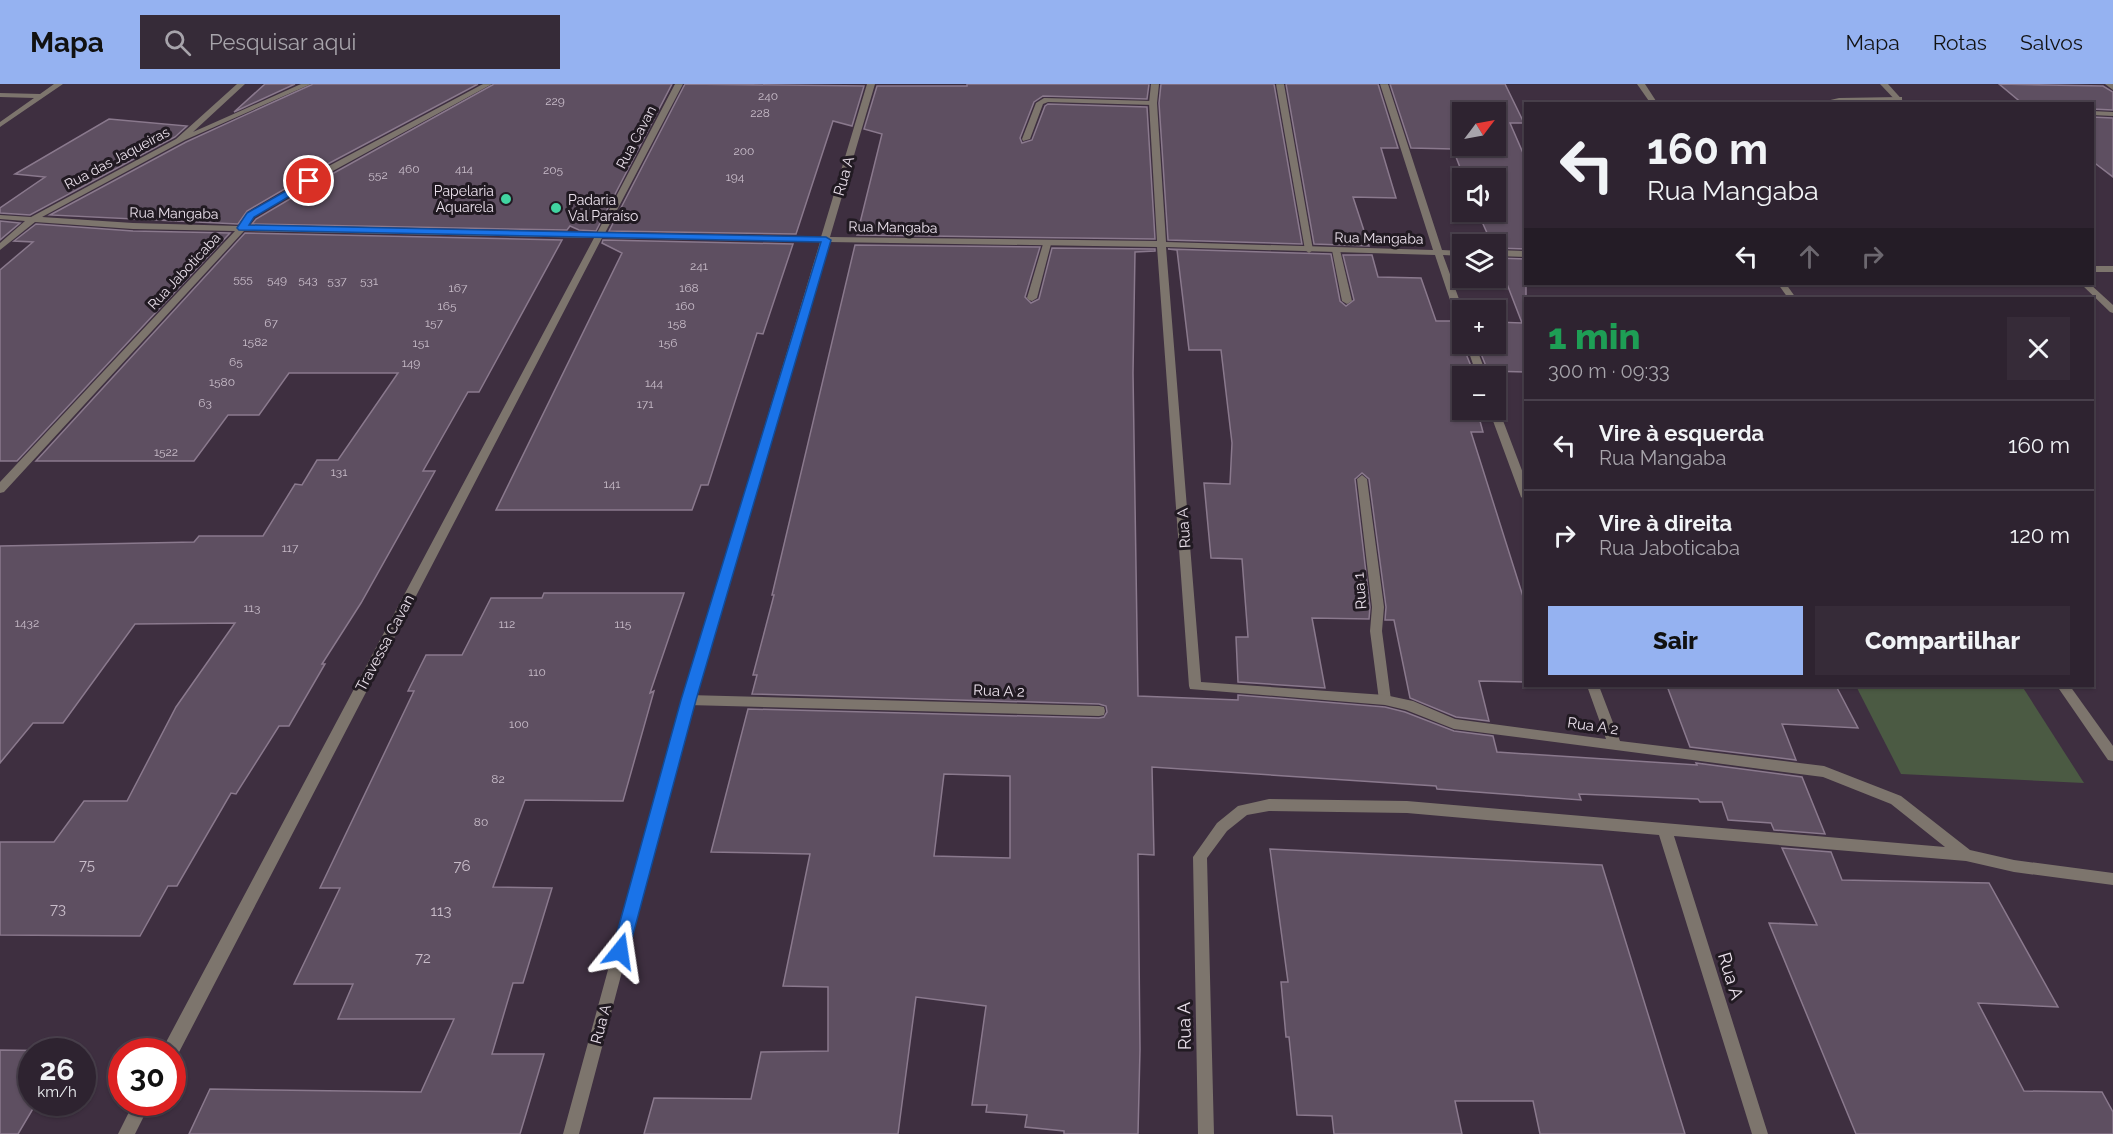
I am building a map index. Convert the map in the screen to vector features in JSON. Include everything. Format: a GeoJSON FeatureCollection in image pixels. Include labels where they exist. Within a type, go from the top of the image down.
{"type":"FeatureCollection","features":[{"type":"Feature","properties":{"kind":"street"},"geometry":{"type":"LineString","coordinates":[[0,125],[60,84]]}},
{"type":"Feature","properties":{"kind":"street","name":"Rua das Jaqueiras"},"geometry":{"type":"LineString","coordinates":[[0,247],[33,219],[179,141],[241,84]]}},
{"type":"Feature","properties":{"kind":"street"},"geometry":{"type":"LineString","coordinates":[[179,141],[307,84]]}},
{"type":"Feature","properties":{"kind":"street","name":"Rua Jaboticaba"},"geometry":{"type":"LineString","coordinates":[[0,489],[242,228],[251,215],[318,175],[488,84]]}},
{"type":"Feature","properties":{"kind":"street","name":"Rua Cavan"},"geometry":{"type":"LineString","coordinates":[[601,234],[679,84]]}},
{"type":"Feature","properties":{"kind":"street","name":"Rua A"},"geometry":{"type":"LineString","coordinates":[[571,1134],[688,700],[871,84]]}},
{"type":"Feature","properties":{"kind":"street","name":"Rua A"},"geometry":{"type":"LineString","coordinates":[[1155,84],[1153,103],[1160,244],[1179,461],[1195,686]]}},
{"type":"Feature","properties":{"kind":"street"},"geometry":{"type":"LineString","coordinates":[[1280,84],[1309,250]]}},
{"type":"Feature","properties":{"kind":"street"},"geometry":{"type":"LineString","coordinates":[[1384,84],[1455,300]]}},
{"type":"Feature","properties":{"kind":"street"},"geometry":{"type":"LineString","coordinates":[[1641,84],[1653,102]]}},
{"type":"Feature","properties":{"kind":"street"},"geometry":{"type":"LineString","coordinates":[[1884,84],[1901,101]]}},
{"type":"Feature","properties":{"kind":"street"},"geometry":{"type":"LineString","coordinates":[[2109,84],[2113,88]]}},
{"type":"Feature","properties":{"kind":"street"},"geometry":{"type":"LineString","coordinates":[[0,95],[42,96]]}},
{"type":"Feature","properties":{"kind":"street"},"geometry":{"type":"LineString","coordinates":[[1026,140],[1040,103],[1047,100],[1153,103]]}},
{"type":"Feature","properties":{"kind":"street"},"geometry":{"type":"LineString","coordinates":[[1828,102],[1839,100],[1901,101]]}},
{"type":"Feature","properties":{"kind":"street"},"geometry":{"type":"LineString","coordinates":[[2094,113],[2113,114]]}},
{"type":"Feature","properties":{"kind":"street","name":"Rua Mangaba"},"geometry":{"type":"LineString","coordinates":[[0,217],[134,226],[1047,244],[1160,244],[1309,250],[1452,252]]}},
{"type":"Feature","properties":{"kind":"street","name":"Travessa Cavan"},"geometry":{"type":"LineString","coordinates":[[177,1038],[601,234]]}},
{"type":"Feature","properties":{"kind":"street"},"geometry":{"type":"LineString","coordinates":[[1032,298],[1047,244]]}},
{"type":"Feature","properties":{"kind":"street"},"geometry":{"type":"LineString","coordinates":[[1336,250],[1347,301]]}},
{"type":"Feature","properties":{"kind":"street"},"geometry":{"type":"LineString","coordinates":[[1506,253],[1524,254]]}},
{"type":"Feature","properties":{"kind":"street"},"geometry":{"type":"LineString","coordinates":[[2094,269],[2113,269]]}},
{"type":"Feature","properties":{"kind":"street"},"geometry":{"type":"LineString","coordinates":[[2086,285],[2113,310]]}},
{"type":"Feature","properties":{"kind":"street"},"geometry":{"type":"LineString","coordinates":[[1498,420],[1524,492]]}},
{"type":"Feature","properties":{"kind":"street","name":"Rua 1"},"geometry":{"type":"LineString","coordinates":[[1362,479],[1378,607],[1376,631],[1385,700]]}},
{"type":"Feature","properties":{"kind":"street","name":"Rua A 2"},"geometry":{"type":"LineString","coordinates":[[1195,686],[1385,700],[1408,705],[1454,724],[1824,772],[1896,800],[1966,855]]}},
{"type":"Feature","properties":{"kind":"street"},"geometry":{"type":"LineString","coordinates":[[1593,687],[1615,746]]}},
{"type":"Feature","properties":{"kind":"street"},"geometry":{"type":"LineString","coordinates":[[2064,687],[2113,756]]}},
{"type":"Feature","properties":{"kind":"street","name":"Rua A 2"},"geometry":{"type":"LineString","coordinates":[[688,700],[1099,711]]}},
{"type":"Feature","properties":{"kind":"street","name":"Rua A"},"geometry":{"type":"LineString","coordinates":[[1206,1134],[1200,857],[1222,827],[1243,810],[1269,805],[1407,807],[1966,855],[2014,866],[2113,879]]}},
{"type":"Feature","properties":{"kind":"street","name":"Rua A"},"geometry":{"type":"LineString","coordinates":[[1665,830],[1760,1134]]}},
{"type":"Feature","properties":{"kind":"street"},"geometry":{"type":"LineString","coordinates":[[126,1134],[136,1116]]}},
{"type":"Feature","properties":{"kind":"green space"},"geometry":{"type":"Polygon","coordinates":[[[1857,687],[2023,687],[2084,783],[1901,774],[1857,687]]]}},
{"type":"Feature","properties":{"kind":"building"},"geometry":{"type":"Polygon","coordinates":[[[265,84],[295,84],[234,112],[265,84]]]}},
{"type":"Feature","properties":{"kind":"building"},"geometry":{"type":"Polygon","coordinates":[[[313,84],[478,84],[324,166],[247,211],[238,224],[50,215],[186,142],[313,84]]]}},
{"type":"Feature","properties":{"kind":"building"},"geometry":{"type":"Polygon","coordinates":[[[494,84],[672,84],[596,231],[579,230],[570,226],[567,230],[252,224],[256,219],[332,174],[494,84]]]}},
{"type":"Feature","properties":{"kind":"building"},"geometry":{"type":"Polygon","coordinates":[[[685,84],[864,86],[852,126],[833,121],[796,234],[609,231],[685,84]]]}},
{"type":"Feature","properties":{"kind":"building"},"geometry":{"type":"Polygon","coordinates":[[[967,84],[1149,84],[1147,99],[1043,96],[1034,102],[1020,138],[1022,143],[1032,140],[1045,106],[1048,104],[1147,107],[1155,239],[857,235],[882,134],[864,129],[877,86],[967,86],[967,84]]]}},
{"type":"Feature","properties":{"kind":"building"},"geometry":{"type":"Polygon","coordinates":[[[1161,84],[1274,84],[1302,244],[1168,240],[1159,103],[1161,84]]]}},
{"type":"Feature","properties":{"kind":"building"},"geometry":{"type":"Polygon","coordinates":[[[1286,84],[1378,84],[1398,148],[1381,148],[1396,198],[1353,197],[1369,246],[1314,244],[1286,84]]]}},
{"type":"Feature","properties":{"kind":"building"},"geometry":{"type":"Polygon","coordinates":[[[1390,84],[1505,84],[1524,123],[1510,123],[1524,155],[1524,249],[1506,248],[1506,234],[1488,234],[1482,222],[1506,222],[1506,168],[1460,168],[1456,156],[1506,156],[1506,102],[1452,102],[1452,149],[1411,148],[1390,84]]]}},
{"type":"Feature","properties":{"kind":"building"},"geometry":{"type":"Polygon","coordinates":[[[1999,84],[2103,86],[2113,92],[2113,110],[2094,109],[2094,102],[2021,102],[1999,84]]]}},
{"type":"Feature","properties":{"kind":"building"},"geometry":{"type":"Polygon","coordinates":[[[2094,117],[2113,118],[2113,177],[2094,163],[2094,117]]]}},
{"type":"Feature","properties":{"kind":"building"},"geometry":{"type":"Polygon","coordinates":[[[109,119],[187,126],[175,137],[30,215],[0,213],[0,208],[45,177],[15,174],[109,119]]]}},
{"type":"Feature","properties":{"kind":"building"},"geometry":{"type":"Polygon","coordinates":[[[0,221],[20,223],[0,240],[0,221]]]}},
{"type":"Feature","properties":{"kind":"building"},"geometry":{"type":"Polygon","coordinates":[[[36,224],[133,231],[230,233],[17,461],[0,461],[0,270],[33,242],[14,241],[36,224]]]}},
{"type":"Feature","properties":{"kind":"building"},"geometry":{"type":"Polygon","coordinates":[[[245,233],[562,240],[479,392],[468,392],[423,471],[435,471],[361,603],[322,664],[325,664],[289,726],[279,726],[236,794],[231,793],[177,886],[168,886],[140,936],[0,935],[0,842],[54,842],[84,801],[127,801],[176,707],[235,623],[135,624],[63,723],[33,723],[0,763],[0,546],[194,542],[199,536],[263,536],[295,484],[302,485],[317,460],[338,460],[398,373],[289,373],[259,415],[228,415],[194,461],[36,461],[245,233]]]}},
{"type":"Feature","properties":{"kind":"building"},"geometry":{"type":"Polygon","coordinates":[[[603,240],[793,244],[763,334],[757,333],[708,485],[701,485],[692,510],[496,510],[622,253],[602,243],[603,240]]]}},
{"type":"Feature","properties":{"kind":"building"},"geometry":{"type":"Polygon","coordinates":[[[855,245],[1040,247],[1025,297],[1031,303],[1039,299],[1052,248],[1155,249],[1155,251],[1135,252],[1133,373],[1138,696],[1238,700],[1238,695],[1385,707],[1405,712],[1454,731],[1493,736],[1497,752],[1697,765],[1696,763],[1802,777],[1825,834],[1774,830],[1771,823],[1728,820],[1722,802],[1700,802],[1698,799],[1579,794],[1581,800],[1437,789],[1436,786],[1152,767],[1154,855],[1138,854],[1140,1049],[1138,1134],[1064,1134],[1064,1131],[1025,1127],[1027,1115],[986,1112],[987,1105],[972,1105],[986,1006],[916,997],[898,1134],[644,1134],[654,1098],[751,1099],[761,1052],[828,1051],[828,987],[783,986],[810,854],[711,852],[748,709],[1099,718],[1104,717],[1107,712],[1106,706],[1099,704],[752,694],[757,675],[753,675],[774,595],[772,595],[855,245]],[[944,774],[934,856],[1010,858],[1010,776],[944,774]]]}},
{"type":"Feature","properties":{"kind":"building"},"geometry":{"type":"Polygon","coordinates":[[[1168,249],[1331,254],[1340,301],[1346,306],[1354,300],[1343,255],[1372,255],[1378,277],[1421,278],[1436,321],[1452,321],[1452,354],[1466,354],[1471,366],[1452,366],[1452,420],[1480,420],[1483,432],[1471,432],[1524,600],[1524,682],[1479,681],[1489,721],[1456,717],[1410,698],[1394,620],[1385,620],[1386,607],[1369,479],[1362,473],[1355,479],[1370,607],[1369,619],[1312,618],[1325,688],[1238,682],[1236,637],[1248,637],[1242,559],[1211,558],[1204,483],[1230,484],[1232,443],[1221,350],[1189,350],[1177,250],[1168,249]]]}},
{"type":"Feature","properties":{"kind":"building"},"geometry":{"type":"Polygon","coordinates":[[[1506,258],[1524,259],[1526,297],[1524,297],[1524,372],[1506,371],[1506,366],[1486,366],[1481,354],[1506,354],[1506,322],[1522,323],[1506,281],[1506,258]]]}},
{"type":"Feature","properties":{"kind":"building"},"geometry":{"type":"Polygon","coordinates":[[[544,593],[684,593],[650,693],[654,691],[623,801],[525,800],[493,887],[552,888],[523,983],[513,983],[492,1054],[544,1054],[520,1134],[189,1134],[210,1089],[421,1092],[454,1019],[338,1019],[353,984],[294,984],[340,888],[320,888],[414,691],[408,691],[426,655],[462,655],[491,598],[542,598],[544,593]]]}},
{"type":"Feature","properties":{"kind":"building"},"geometry":{"type":"Polygon","coordinates":[[[1667,687],[1837,687],[1858,728],[1782,724],[1796,760],[1690,747],[1667,687]]]}},
{"type":"Feature","properties":{"kind":"building"},"geometry":{"type":"Polygon","coordinates":[[[1782,848],[1831,852],[1842,880],[1989,883],[2058,1007],[1978,1003],[2024,1091],[2102,1092],[2113,1112],[2113,1134],[1856,1134],[1769,923],[1817,925],[1782,848]]]}},
{"type":"Feature","properties":{"kind":"building"},"geometry":{"type":"Polygon","coordinates":[[[1270,849],[1602,865],[1685,1134],[1540,1134],[1533,1101],[1455,1101],[1462,1134],[1334,1134],[1332,1116],[1297,1115],[1281,982],[1288,982],[1270,849]]]}},
{"type":"Feature","properties":{"kind":"building"},"geometry":{"type":"Polygon","coordinates":[[[0,1050],[18,1050],[18,1116],[29,1116],[18,1134],[0,1134],[0,1050]]]}},
{"type":"Feature","properties":{"kind":"place","name":"Papelaria Aquarela"},"geometry":{"type":"Point","coordinates":[506,199]}},
{"type":"Feature","properties":{"kind":"place","name":"Padaria Val Paraíso"},"geometry":{"type":"Point","coordinates":[556,208]}},
{"type":"Feature","properties":{"kind":"route"},"geometry":{"type":"LineString","coordinates":[[309,181],[251,215],[242,228],[826,240],[688,700],[620,951]]}}]}
